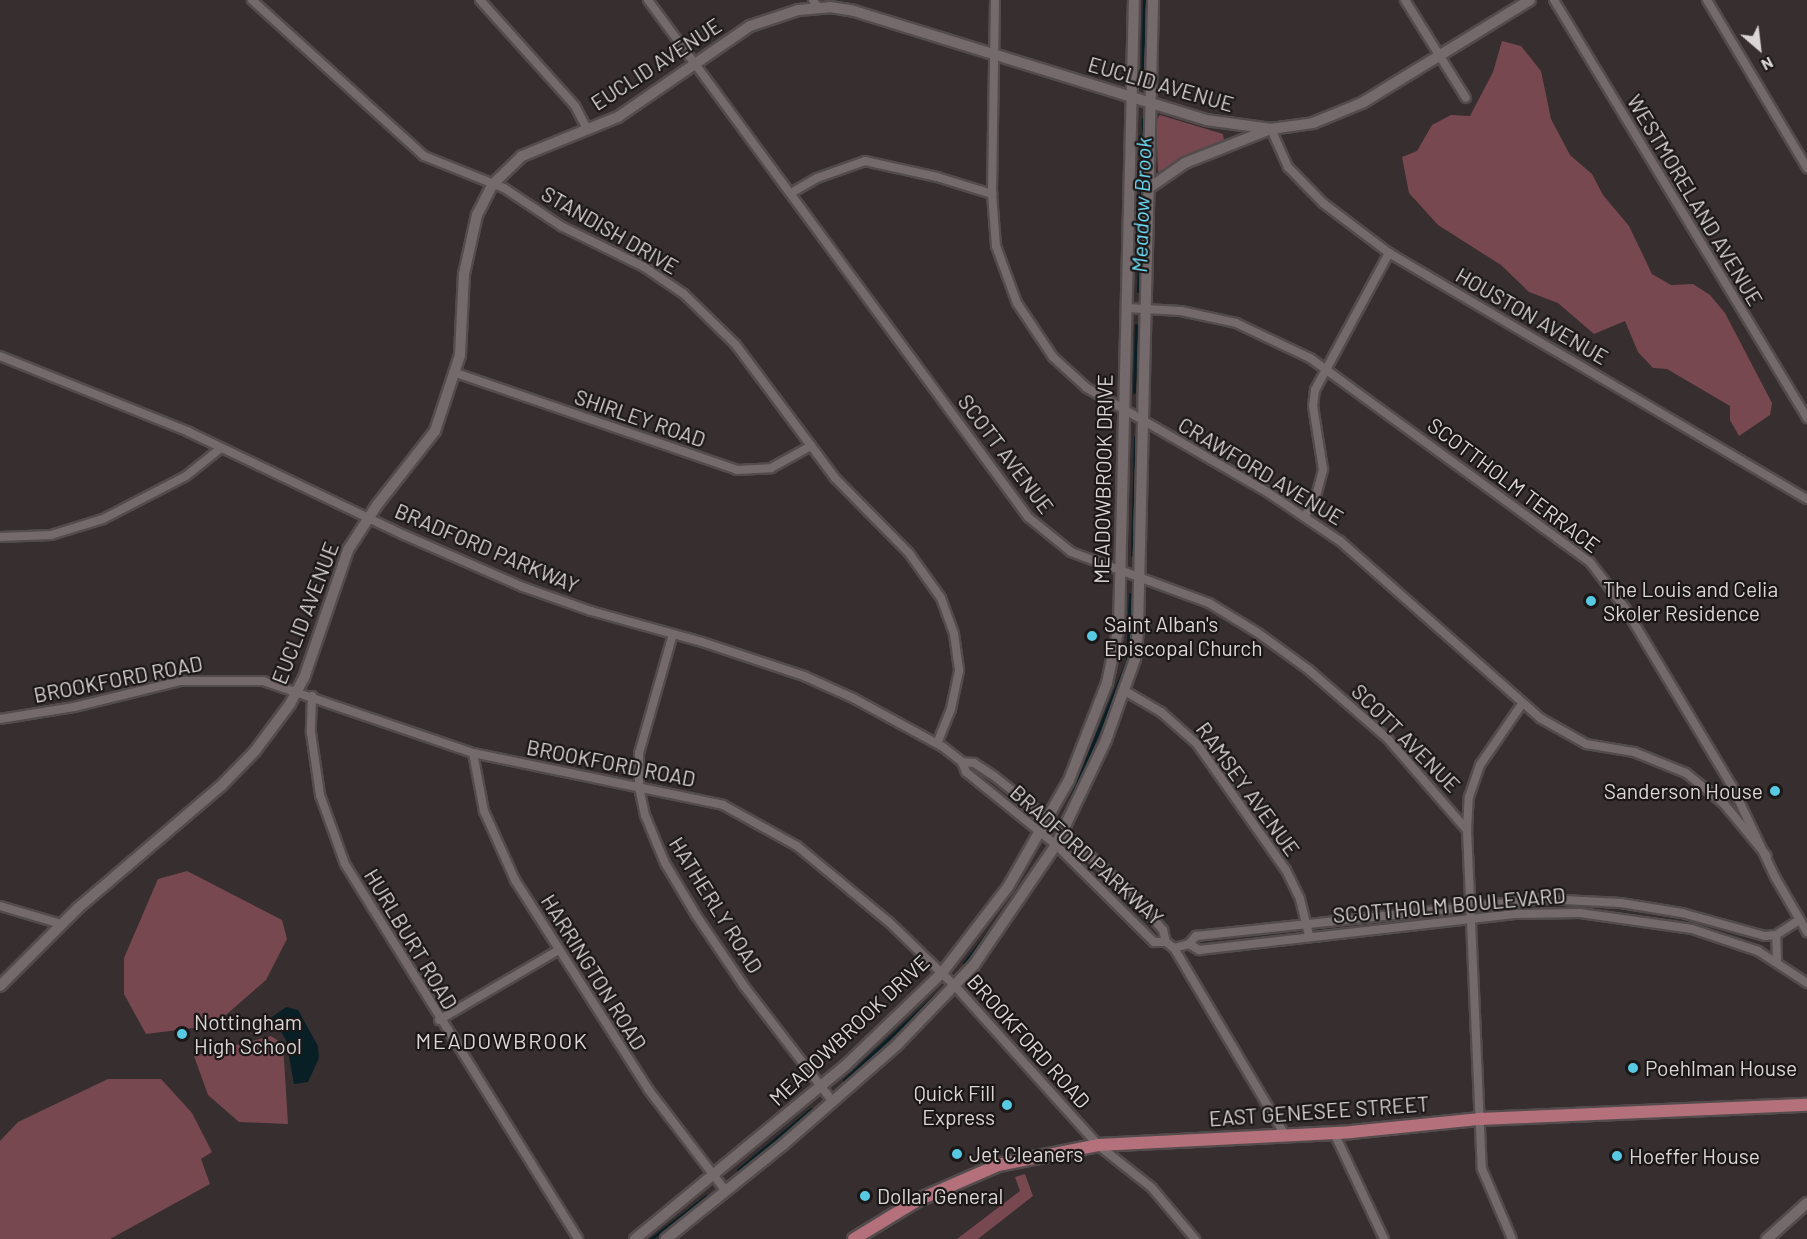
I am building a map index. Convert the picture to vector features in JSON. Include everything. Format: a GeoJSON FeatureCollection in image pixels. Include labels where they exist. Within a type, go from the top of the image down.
{"type":"FeatureCollection","features":[{"type":"Feature","properties":{"kind":"main road","name":"EAST GENESEE STREET"},"geometry":{"type":"LineString","coordinates":[[854,1239],[908,1205],[1008,1161],[1098,1144],[1334,1133],[1480,1119],[1807,1105]]}},
{"type":"Feature","properties":{"kind":"street","name":"STANDISH DRIVE"},"geometry":{"type":"LineString","coordinates":[[252,0],[424,156],[493,184],[561,226],[644,267],[684,294],[736,345],[835,478],[909,553],[941,598],[954,634],[959,671],[951,709],[937,743]]}},
{"type":"Feature","properties":{"kind":"street"},"geometry":{"type":"LineString","coordinates":[[480,0],[575,106],[588,130]]}},
{"type":"Feature","properties":{"kind":"street","name":"SCOTT AVENUE"},"geometry":{"type":"LineString","coordinates":[[648,0],[1028,517],[1071,552],[1209,603],[1309,670],[1387,738],[1467,830]]}},
{"type":"Feature","properties":{"kind":"street","name":"CRAWFORD AVENUE"},"geometry":{"type":"LineString","coordinates":[[995,0],[992,194],[1000,263],[1027,320],[1053,357],[1074,378],[1124,410],[1305,516],[1380,575],[1522,704],[1567,736],[1666,762],[1686,773],[1724,804],[1767,856]]}},
{"type":"Feature","properties":{"kind":"street","name":"MEADOWBROOK DRIVE"},"geometry":{"type":"LineString","coordinates":[[634,1239],[820,1086],[942,973],[1008,887],[1049,819],[1068,780],[1115,658],[1120,570],[1134,0]]}},
{"type":"Feature","properties":{"kind":"street","name":"MEADOWBROOK DRIVE"},"geometry":{"type":"LineString","coordinates":[[666,1239],[833,1102],[955,986],[990,945],[1064,831],[1125,691],[1135,659],[1140,577],[1153,0]]}},
{"type":"Feature","properties":{"kind":"street"},"geometry":{"type":"LineString","coordinates":[[1405,0],[1466,98]]}},
{"type":"Feature","properties":{"kind":"street","name":"EUCLID AVENUE"},"geometry":{"type":"LineString","coordinates":[[1149,188],[1185,162],[1271,129],[1313,123],[1347,111],[1530,0]]}},
{"type":"Feature","properties":{"kind":"street","name":"WESTMORELAND AVENUE"},"geometry":{"type":"LineString","coordinates":[[1554,0],[1807,418]]}},
{"type":"Feature","properties":{"kind":"street"},"geometry":{"type":"LineString","coordinates":[[1707,0],[1807,168]]}},
{"type":"Feature","properties":{"kind":"street","name":"EUCLID AVENUE"},"geometry":{"type":"LineString","coordinates":[[0,986],[61,924],[221,786],[255,751],[298,691],[339,570],[369,517],[435,431],[456,373],[467,247],[477,215],[493,184],[522,156],[618,117],[750,26],[815,4],[854,11],[1206,120],[1271,129]]}},
{"type":"Feature","properties":{"kind":"street","name":"HOUSTON AVENUE"},"geometry":{"type":"LineString","coordinates":[[1271,129],[1288,167],[1323,202],[1389,253],[1807,499]]}},
{"type":"Feature","properties":{"kind":"street"},"geometry":{"type":"LineString","coordinates":[[791,193],[817,178],[865,161],[937,177],[992,194]]}},
{"type":"Feature","properties":{"kind":"street"},"geometry":{"type":"LineString","coordinates":[[1305,516],[1322,479],[1313,406],[1324,367],[1389,253]]}},
{"type":"Feature","properties":{"kind":"street","name":"SCOTTHOLM TERRACE"},"geometry":{"type":"LineString","coordinates":[[1127,308],[1181,311],[1236,323],[1276,339],[1324,367],[1590,562],[1625,608],[1713,753],[1799,921]]}},
{"type":"Feature","properties":{"kind":"street","name":"BRADFORD PARKWAY"},"geometry":{"type":"LineString","coordinates":[[0,356],[221,448],[523,587],[591,612],[673,634],[804,676],[937,743],[962,762],[974,764],[993,776],[1064,831],[1131,893],[1163,930],[1166,942]]}},
{"type":"Feature","properties":{"kind":"street","name":"SHIRLEY ROAD"},"geometry":{"type":"LineString","coordinates":[[456,373],[737,470],[771,468],[811,446]]}},
{"type":"Feature","properties":{"kind":"street"},"geometry":{"type":"LineString","coordinates":[[0,537],[51,535],[103,519],[176,482],[221,448]]}},
{"type":"Feature","properties":{"kind":"street","name":"HATHERLY ROAD"},"geometry":{"type":"LineString","coordinates":[[673,634],[639,753],[639,787],[657,847],[696,915],[744,986],[833,1102]]}},
{"type":"Feature","properties":{"kind":"street","name":"BROOKFORD ROAD"},"geometry":{"type":"LineString","coordinates":[[0,719],[74,707],[198,679],[263,681],[298,691],[473,753],[723,806],[757,821],[841,880],[955,986],[1098,1144],[1152,1188],[1195,1239]]}},
{"type":"Feature","properties":{"kind":"street","name":"RAMSEY AVENUE"},"geometry":{"type":"LineString","coordinates":[[1125,691],[1161,712],[1197,744],[1286,870],[1309,935]]}},
{"type":"Feature","properties":{"kind":"street","name":"HURLBURT ROAD"},"geometry":{"type":"LineString","coordinates":[[312,696],[311,733],[329,826],[361,892],[578,1239]]}},
{"type":"Feature","properties":{"kind":"street"},"geometry":{"type":"LineString","coordinates":[[1512,1239],[1484,1175],[1467,830],[1469,797],[1480,765],[1522,704]]}},
{"type":"Feature","properties":{"kind":"street","name":"HARRINGTON ROAD"},"geometry":{"type":"LineString","coordinates":[[473,753],[491,828],[515,880],[557,951],[648,1089],[725,1190]]}},
{"type":"Feature","properties":{"kind":"street","name":"BRADFORD PARKWAY"},"geometry":{"type":"LineString","coordinates":[[962,762],[966,772],[1056,845],[1154,942],[1166,942],[1174,948],[1285,1135]]}},
{"type":"Feature","properties":{"kind":"street","name":"SCOTTHOLM BOULEVARD"},"geometry":{"type":"LineString","coordinates":[[1174,948],[1190,944],[1196,936],[1285,928],[1306,922],[1545,899],[1621,903],[1682,913],[1765,936],[1776,935]]}},
{"type":"Feature","properties":{"kind":"street"},"geometry":{"type":"LineString","coordinates":[[0,906],[61,924]]}},
{"type":"Feature","properties":{"kind":"street","name":"SCOTTHOLM BOULEVARD"},"geometry":{"type":"LineString","coordinates":[[1190,944],[1199,950],[1309,935],[1471,918],[1580,913],[1629,917],[1692,929],[1776,960],[1807,983]]}},
{"type":"Feature","properties":{"kind":"street"},"geometry":{"type":"LineString","coordinates":[[1776,960],[1776,935],[1799,921],[1807,932]]}},
{"type":"Feature","properties":{"kind":"street"},"geometry":{"type":"LineString","coordinates":[[439,1020],[557,951]]}},
{"type":"Feature","properties":{"kind":"street"},"geometry":{"type":"LineString","coordinates":[[1334,1133],[1384,1239]]}},
{"type":"Feature","properties":{"kind":"street"},"geometry":{"type":"LineString","coordinates":[[1767,1239],[1807,1203]]}},
{"type":"Feature","properties":{"kind":"shaded area"},"geometry":{"type":"Polygon","coordinates":[[[1502,41],[1521,46],[1541,71],[1551,119],[1570,155],[1592,174],[1603,195],[1629,226],[1652,274],[1671,285],[1693,284],[1710,295],[1725,313],[1772,403],[1770,415],[1739,436],[1730,420],[1730,406],[1667,369],[1653,368],[1638,352],[1625,321],[1594,334],[1558,303],[1529,292],[1501,265],[1438,225],[1409,193],[1402,157],[1417,151],[1432,125],[1451,115],[1470,116],[1493,72],[1502,41]]]}},
{"type":"Feature","properties":{"kind":"shaded area"},"geometry":{"type":"Polygon","coordinates":[[[1160,115],[1223,134],[1224,141],[1158,172],[1156,120],[1160,115]]]}},
{"type":"Feature","properties":{"kind":"shaded area"},"geometry":{"type":"Polygon","coordinates":[[[187,871],[282,920],[287,939],[266,980],[227,1014],[201,1027],[146,1034],[124,994],[124,958],[158,879],[187,871]]]}},
{"type":"Feature","properties":{"kind":"shaded area"},"geometry":{"type":"Polygon","coordinates":[[[271,1036],[283,1044],[288,1124],[239,1122],[208,1095],[194,1056],[271,1036]]]}},
{"type":"Feature","properties":{"kind":"shaded area"},"geometry":{"type":"Polygon","coordinates":[[[108,1079],[161,1079],[192,1113],[212,1152],[201,1159],[210,1184],[110,1239],[0,1239],[0,1141],[18,1122],[108,1079]]]}},
{"type":"Feature","properties":{"kind":"shaded area"},"geometry":{"type":"Polygon","coordinates":[[[1025,1174],[1033,1196],[978,1239],[957,1239],[1020,1191],[1015,1177],[1025,1174]]]}},
{"type":"Feature","properties":{"kind":"water"},"geometry":{"type":"Polygon","coordinates":[[[286,1007],[298,1010],[318,1046],[319,1058],[308,1082],[294,1084],[286,1040],[272,1017],[286,1007]]]}},
{"type":"Feature","properties":{"kind":"waterway","name":"Meadow Brook"},"geometry":{"type":"LineString","coordinates":[[1142,76],[1144,0]]}},
{"type":"Feature","properties":{"kind":"waterway","name":"Meadow Brook"},"geometry":{"type":"LineString","coordinates":[[1138,291],[1143,119]]}},
{"type":"Feature","properties":{"kind":"waterway","name":"Meadow Brook"},"geometry":{"type":"LineString","coordinates":[[1134,392],[1136,325]]}},
{"type":"Feature","properties":{"kind":"waterway","name":"Meadow Brook"},"geometry":{"type":"LineString","coordinates":[[1132,555],[1135,437]]}},
{"type":"Feature","properties":{"kind":"waterway","name":"Meadow Brook"},"geometry":{"type":"LineString","coordinates":[[1067,807],[1127,661],[1130,594]]}},
{"type":"Feature","properties":{"kind":"waterway","name":"Meadow Brook"},"geometry":{"type":"LineString","coordinates":[[964,963],[1006,909]]}},
{"type":"Feature","properties":{"kind":"waterway","name":"Meadow Brook"},"geometry":{"type":"LineString","coordinates":[[844,1080],[934,996]]}},
{"type":"Feature","properties":{"kind":"waterway","name":"Meadow Brook"},"geometry":{"type":"LineString","coordinates":[[738,1170],[811,1109]]}},
{"type":"Feature","properties":{"kind":"waterway","name":"Meadow Brook"},"geometry":{"type":"LineString","coordinates":[[651,1239],[706,1196]]}},
{"type":"Feature","properties":{"kind":"place","name":"The Louis and Celia Skoler Residence"},"geometry":{"type":"Point","coordinates":[1591,601]}},
{"type":"Feature","properties":{"kind":"place","name":"Saint Alban's Episcopal Church"},"geometry":{"type":"Point","coordinates":[1092,636]}},
{"type":"Feature","properties":{"kind":"place","name":"Sanderson House"},"geometry":{"type":"Point","coordinates":[1775,791]}},
{"type":"Feature","properties":{"kind":"place","name":"Nottingham High School"},"geometry":{"type":"Point","coordinates":[182,1034]}},
{"type":"Feature","properties":{"kind":"place","name":"Poehlman House"},"geometry":{"type":"Point","coordinates":[1633,1068]}},
{"type":"Feature","properties":{"kind":"place","name":"Quick Fill Express"},"geometry":{"type":"Point","coordinates":[1007,1105]}},
{"type":"Feature","properties":{"kind":"place","name":"Jet Cleaners"},"geometry":{"type":"Point","coordinates":[957,1154]}},
{"type":"Feature","properties":{"kind":"place","name":"Hoeffer House"},"geometry":{"type":"Point","coordinates":[1617,1156]}},
{"type":"Feature","properties":{"kind":"place","name":"Dollar General"},"geometry":{"type":"Point","coordinates":[865,1196]}},
{"type":"Feature","properties":{"kind":"district","name":"MEADOWBROOK"},"geometry":{"type":"Point","coordinates":[502,1041]}}]}
